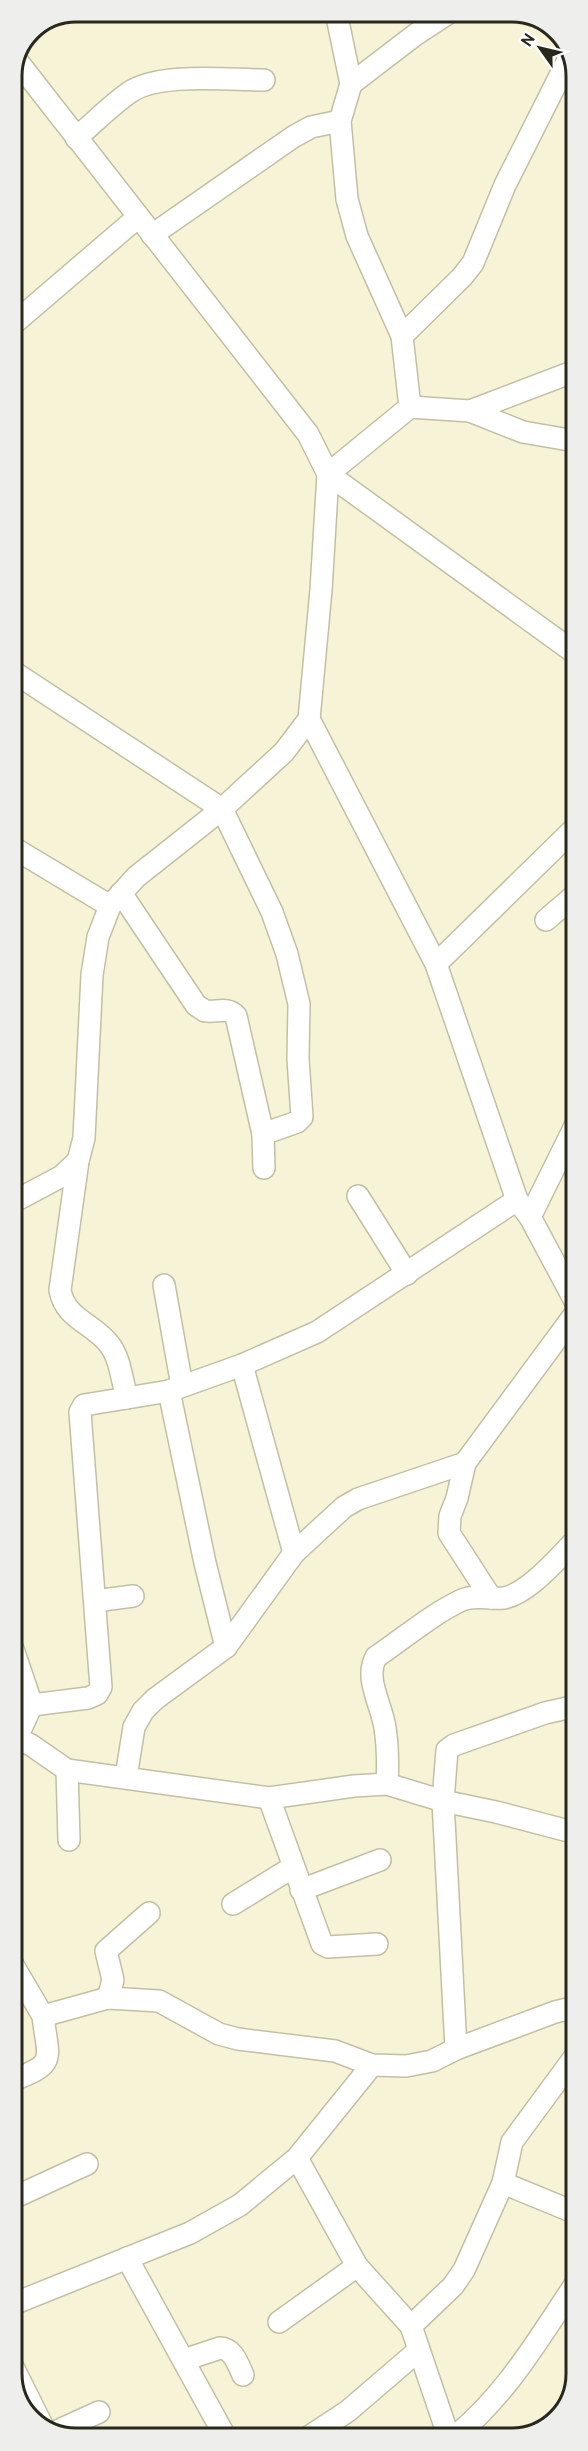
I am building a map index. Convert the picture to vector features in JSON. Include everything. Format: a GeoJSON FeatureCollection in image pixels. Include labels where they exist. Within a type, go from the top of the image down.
{"type":"FeatureCollection","features":[{"type":"Feature","properties":{"kind":"street"},"geometry":{"type":"LineString","coordinates":[[338,23],[351,84],[340,121],[347,199],[357,236],[402,336],[410,407]]}},
{"type":"Feature","properties":{"kind":"street"},"geometry":{"type":"LineString","coordinates":[[351,84],[434,23]]}},
{"type":"Feature","properties":{"kind":"street"},"geometry":{"type":"LineString","coordinates":[[402,336],[462,278],[473,263],[505,185],[564,67]]}},
{"type":"Feature","properties":{"kind":"street"},"geometry":{"type":"LineString","coordinates":[[23,69],[308,434],[328,474],[566,646]]}},
{"type":"Feature","properties":{"kind":"street"},"geometry":{"type":"LineString","coordinates":[[76,138],[131,91],[148,84],[167,80],[264,80]]}},
{"type":"Feature","properties":{"kind":"street"},"geometry":{"type":"LineString","coordinates":[[152,236],[293,137],[311,127],[340,121]]}},
{"type":"Feature","properties":{"kind":"street"},"geometry":{"type":"LineString","coordinates":[[22,316],[138,217]]}},
{"type":"Feature","properties":{"kind":"street"},"geometry":{"type":"LineString","coordinates":[[470,411],[566,374]]}},
{"type":"Feature","properties":{"kind":"street"},"geometry":{"type":"LineString","coordinates":[[127,1398],[114,1350],[108,1342],[68,1310],[62,1302],[60,1290],[78,1161],[84,1138],[92,975],[98,937],[116,899],[136,877],[222,809],[284,753],[309,719],[321,590],[328,474],[410,407],[470,411],[523,432],[566,439]]}},
{"type":"Feature","properties":{"kind":"street"},"geometry":{"type":"LineString","coordinates":[[22,678],[222,809],[272,912],[287,954],[299,1004],[298,1059],[302,1117],[297,1122],[263,1134]]}},
{"type":"Feature","properties":{"kind":"street"},"geometry":{"type":"LineString","coordinates":[[309,719],[436,964],[517,1200],[530,1217],[566,1284]]}},
{"type":"Feature","properties":{"kind":"street"},"geometry":{"type":"LineString","coordinates":[[436,964],[566,837]]}},
{"type":"Feature","properties":{"kind":"street"},"geometry":{"type":"LineString","coordinates":[[22,852],[116,899],[196,1005],[205,1011],[225,1009],[232,1011],[236,1016],[263,1134],[264,1168]]}},
{"type":"Feature","properties":{"kind":"street"},"geometry":{"type":"LineString","coordinates":[[546,920],[566,903]]}},
{"type":"Feature","properties":{"kind":"street"},"geometry":{"type":"LineString","coordinates":[[530,1217],[566,1144]]}},
{"type":"Feature","properties":{"kind":"street"},"geometry":{"type":"LineString","coordinates":[[22,1197],[62,1176],[78,1161]]}},
{"type":"Feature","properties":{"kind":"street"},"geometry":{"type":"LineString","coordinates":[[357,1196],[407,1274]]}},
{"type":"Feature","properties":{"kind":"street"},"geometry":{"type":"LineString","coordinates":[[32,1706],[87,1698],[97,1694],[101,1687],[80,1412],[84,1405],[176,1388],[242,1365],[317,1332],[517,1200]]}},
{"type":"Feature","properties":{"kind":"street"},"geometry":{"type":"LineString","coordinates":[[164,1285],[176,1388],[205,1563],[226,1647]]}},
{"type":"Feature","properties":{"kind":"street"},"geometry":{"type":"LineString","coordinates":[[491,1598],[449,1533],[450,1516],[457,1498],[465,1463],[566,1326]]}},
{"type":"Feature","properties":{"kind":"street"},"geometry":{"type":"LineString","coordinates":[[242,1365],[294,1553]]}},
{"type":"Feature","properties":{"kind":"street"},"geometry":{"type":"LineString","coordinates":[[126,1777],[134,1727],[143,1711],[155,1699],[226,1647],[294,1553],[344,1507],[358,1499],[465,1463]]}},
{"type":"Feature","properties":{"kind":"street"},"geometry":{"type":"LineString","coordinates":[[387,1784],[388,1753],[385,1726],[371,1674],[372,1664],[376,1657],[424,1623],[462,1600],[473,1597],[503,1598],[516,1594],[542,1574],[566,1550]]}},
{"type":"Feature","properties":{"kind":"street"},"geometry":{"type":"LineString","coordinates":[[95,1601],[132,1596]]}},
{"type":"Feature","properties":{"kind":"street"},"geometry":{"type":"LineString","coordinates":[[22,1677],[32,1706],[22,1724]]}},
{"type":"Feature","properties":{"kind":"street"},"geometry":{"type":"LineString","coordinates":[[456,2049],[443,1801],[447,1750],[454,1745],[545,1713],[566,1708]]}},
{"type":"Feature","properties":{"kind":"street"},"geometry":{"type":"LineString","coordinates":[[22,1741],[67,1770],[269,1798],[354,1786],[387,1784],[443,1801],[566,1830]]}},
{"type":"Feature","properties":{"kind":"street"},"geometry":{"type":"LineString","coordinates":[[67,1770],[69,1840]]}},
{"type":"Feature","properties":{"kind":"street"},"geometry":{"type":"LineString","coordinates":[[269,1798],[322,1944],[328,1947],[377,1944]]}},
{"type":"Feature","properties":{"kind":"street"},"geometry":{"type":"LineString","coordinates":[[301,1890],[380,1860]]}},
{"type":"Feature","properties":{"kind":"street"},"geometry":{"type":"LineString","coordinates":[[233,1904],[293,1867]]}},
{"type":"Feature","properties":{"kind":"street"},"geometry":{"type":"LineString","coordinates":[[108,1998],[113,1980],[106,1951],[149,1913]]}},
{"type":"Feature","properties":{"kind":"street"},"geometry":{"type":"LineString","coordinates":[[22,1980],[43,2016],[48,2058],[45,2065],[38,2071],[22,2077]]}},
{"type":"Feature","properties":{"kind":"street"},"geometry":{"type":"LineString","coordinates":[[43,2016],[108,1998],[159,2001],[172,2006],[219,2034],[238,2039],[335,2051],[372,2065],[406,2066],[432,2061],[456,2049],[566,2009]]}},
{"type":"Feature","properties":{"kind":"street"},"geometry":{"type":"LineString","coordinates":[[22,2300],[190,2233],[240,2205],[297,2158],[372,2065]]}},
{"type":"Feature","properties":{"kind":"street"},"geometry":{"type":"LineString","coordinates":[[411,2326],[453,2286],[464,2270],[503,2183],[512,2142],[566,2069]]}},
{"type":"Feature","properties":{"kind":"street"},"geometry":{"type":"LineString","coordinates":[[297,2158],[357,2266],[411,2326],[447,2428]]}},
{"type":"Feature","properties":{"kind":"street"},"geometry":{"type":"LineString","coordinates":[[22,2194],[87,2164]]}},
{"type":"Feature","properties":{"kind":"street"},"geometry":{"type":"LineString","coordinates":[[503,2183],[566,2209]]}},
{"type":"Feature","properties":{"kind":"street"},"geometry":{"type":"LineString","coordinates":[[128,2258],[221,2428]]}},
{"type":"Feature","properties":{"kind":"street"},"geometry":{"type":"LineString","coordinates":[[279,2322],[357,2266]]}},
{"type":"Feature","properties":{"kind":"street"},"geometry":{"type":"LineString","coordinates":[[465,2428],[476,2420],[507,2385],[566,2298]]}},
{"type":"Feature","properties":{"kind":"street"},"geometry":{"type":"LineString","coordinates":[[184,2360],[219,2348],[226,2348],[231,2352],[243,2375]]}},
{"type":"Feature","properties":{"kind":"street"},"geometry":{"type":"LineString","coordinates":[[322,2428],[348,2411],[419,2349]]}},
{"type":"Feature","properties":{"kind":"street"},"geometry":{"type":"LineString","coordinates":[[65,2427],[99,2412]]}}]}
